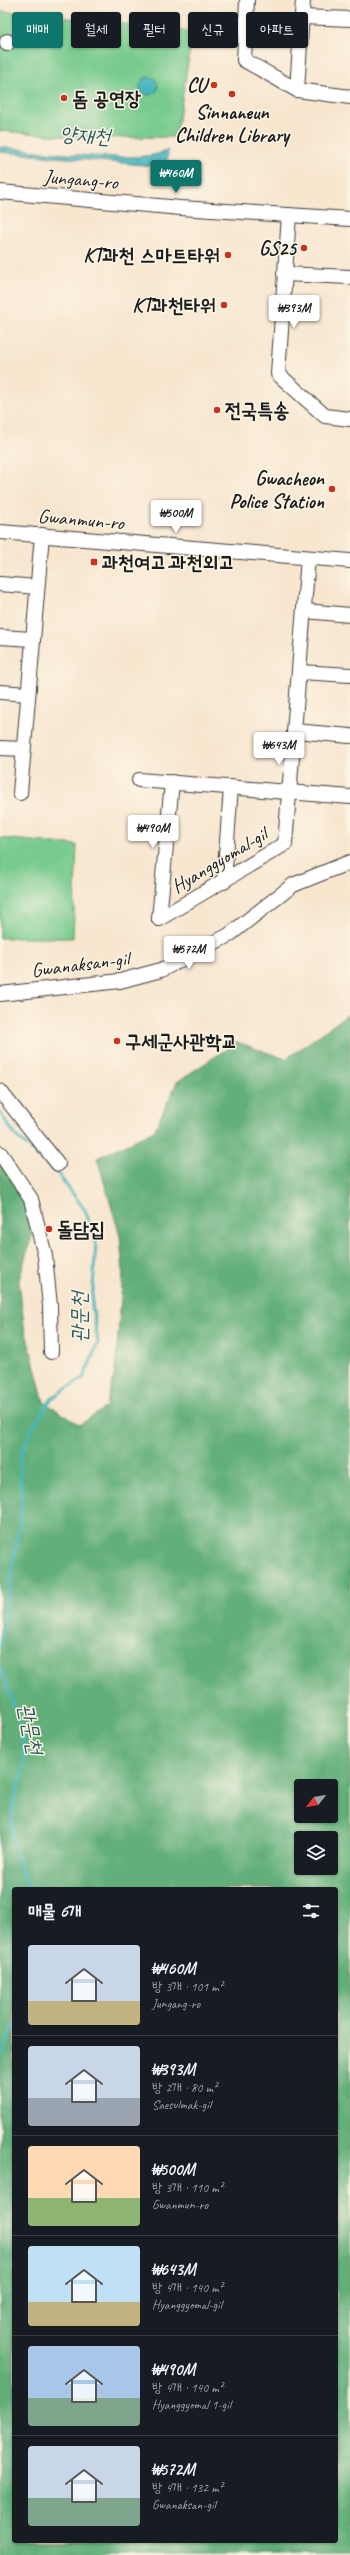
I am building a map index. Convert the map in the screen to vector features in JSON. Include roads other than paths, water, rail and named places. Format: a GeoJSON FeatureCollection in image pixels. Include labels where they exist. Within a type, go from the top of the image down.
{"type":"FeatureCollection","features":[{"type":"Feature","properties":{"kind":"street"},"geometry":{"type":"LineString","coordinates":[[247,0],[244,60],[298,90],[350,97]]}},
{"type":"Feature","properties":{"kind":"street"},"geometry":{"type":"LineString","coordinates":[[303,0],[303,12]]}},
{"type":"Feature","properties":{"kind":"street"},"geometry":{"type":"LineString","coordinates":[[308,17],[350,19]]}},
{"type":"Feature","properties":{"kind":"street"},"geometry":{"type":"LineString","coordinates":[[298,90],[301,48]]}},
{"type":"Feature","properties":{"kind":"street","name":"Jungang-ro"},"geometry":{"type":"LineString","coordinates":[[0,192],[350,219]]}},
{"type":"Feature","properties":{"kind":"street"},"geometry":{"type":"LineString","coordinates":[[289,215],[278,374],[325,416],[350,419]]}},
{"type":"Feature","properties":{"kind":"street"},"geometry":{"type":"LineString","coordinates":[[284,274],[350,277]]}},
{"type":"Feature","properties":{"kind":"street","name":"Gwanmun-ro"},"geometry":{"type":"LineString","coordinates":[[0,532],[350,561]]}},
{"type":"Feature","properties":{"kind":"street"},"geometry":{"type":"LineString","coordinates":[[20,793],[22,749],[42,535]]}},
{"type":"Feature","properties":{"kind":"street","name":"Hyanggyomal-gil"},"geometry":{"type":"LineString","coordinates":[[172,782],[159,919],[224,882],[285,844],[305,611],[308,558]]}},
{"type":"Feature","properties":{"kind":"street"},"geometry":{"type":"LineString","coordinates":[[0,584],[37,587]]}},
{"type":"Feature","properties":{"kind":"street"},"geometry":{"type":"LineString","coordinates":[[305,611],[350,615]]}},
{"type":"Feature","properties":{"kind":"street"},"geometry":{"type":"LineString","coordinates":[[0,637],[32,638]]}},
{"type":"Feature","properties":{"kind":"street"},"geometry":{"type":"LineString","coordinates":[[300,672],[350,675]]}},
{"type":"Feature","properties":{"kind":"street"},"geometry":{"type":"LineString","coordinates":[[0,692],[28,694]]}},
{"type":"Feature","properties":{"kind":"street"},"geometry":{"type":"LineString","coordinates":[[295,731],[350,736]]}},
{"type":"Feature","properties":{"kind":"street"},"geometry":{"type":"LineString","coordinates":[[0,748],[22,749]]}},
{"type":"Feature","properties":{"kind":"street"},"geometry":{"type":"LineString","coordinates":[[139,780],[350,796]]}},
{"type":"Feature","properties":{"kind":"street"},"geometry":{"type":"LineString","coordinates":[[224,882],[231,787]]}},
{"type":"Feature","properties":{"kind":"street","name":"Gwanaksan-gil"},"geometry":{"type":"LineString","coordinates":[[0,994],[120,981],[161,970],[229,934],[293,885],[350,862]]}},
{"type":"Feature","properties":{"kind":"street"},"geometry":{"type":"LineString","coordinates":[[0,1091],[58,1164]]}},
{"type":"Feature","properties":{"kind":"street"},"geometry":{"type":"LineString","coordinates":[[0,1154],[32,1199],[45,1256],[50,1306],[51,1352]]}},
{"type":"Feature","properties":{"kind":"water"},"geometry":{"type":"Polygon","coordinates":[[[149,77],[155,80],[158,86],[155,92],[149,95],[143,92],[140,86],[143,80],[149,77]]]}},
{"type":"Feature","properties":{"kind":"water"},"geometry":{"type":"Polygon","coordinates":[[[0,147],[88,156],[113,157],[155,155],[168,150],[167,171],[159,172],[154,166],[0,152],[0,147]]]}},
{"type":"Feature","properties":{"kind":"waterway","name":"관문천"},"geometry":{"type":"LineString","coordinates":[[0,1113],[16,1136],[58,1174],[85,1210],[96,1241],[92,1305],[98,1342],[84,1377],[52,1398],[32,1428],[20,1457],[22,1509],[0,1645]]}},
{"type":"Feature","properties":{"kind":"waterway","name":"관문천"},"geometry":{"type":"LineString","coordinates":[[0,1668],[16,1713],[22,1738],[24,1760],[22,1774],[12,1810],[12,1826],[16,1854],[28,1887]]}},
{"type":"Feature","properties":{"kind":"waterway","name":"관문천"},"geometry":{"type":"LineString","coordinates":[[0,2059],[12,2028]]}},
{"type":"Feature","properties":{"kind":"place","name":"CU"},"geometry":{"type":"Point","coordinates":[214,85]}},
{"type":"Feature","properties":{"kind":"place","name":"Sinnaneun Children Library"},"geometry":{"type":"Point","coordinates":[232,94]}},
{"type":"Feature","properties":{"kind":"place","name":"돔 공연장"},"geometry":{"type":"Point","coordinates":[64,98]}},
{"type":"Feature","properties":{"kind":"place","name":"GS25"},"geometry":{"type":"Point","coordinates":[304,248]}},
{"type":"Feature","properties":{"kind":"place","name":"KT과천 스마트타워"},"geometry":{"type":"Point","coordinates":[228,255]}},
{"type":"Feature","properties":{"kind":"place","name":"KT과천타워"},"geometry":{"type":"Point","coordinates":[224,305]}},
{"type":"Feature","properties":{"kind":"place","name":"전국특송"},"geometry":{"type":"Point","coordinates":[217,410]}},
{"type":"Feature","properties":{"kind":"place","name":"Gwacheon Police Station"},"geometry":{"type":"Point","coordinates":[332,489]}},
{"type":"Feature","properties":{"kind":"place","name":"과천여고.과천외고"},"geometry":{"type":"Point","coordinates":[94,562]}},
{"type":"Feature","properties":{"kind":"place","name":"구세군사관학교"},"geometry":{"type":"Point","coordinates":[117,1041]}},
{"type":"Feature","properties":{"kind":"place","name":"돌담집"},"geometry":{"type":"Point","coordinates":[49,1229]}},
{"type":"Feature","properties":{"kind":"water label","name":"양재천"},"geometry":{"type":"Point","coordinates":[85,135]}}]}
